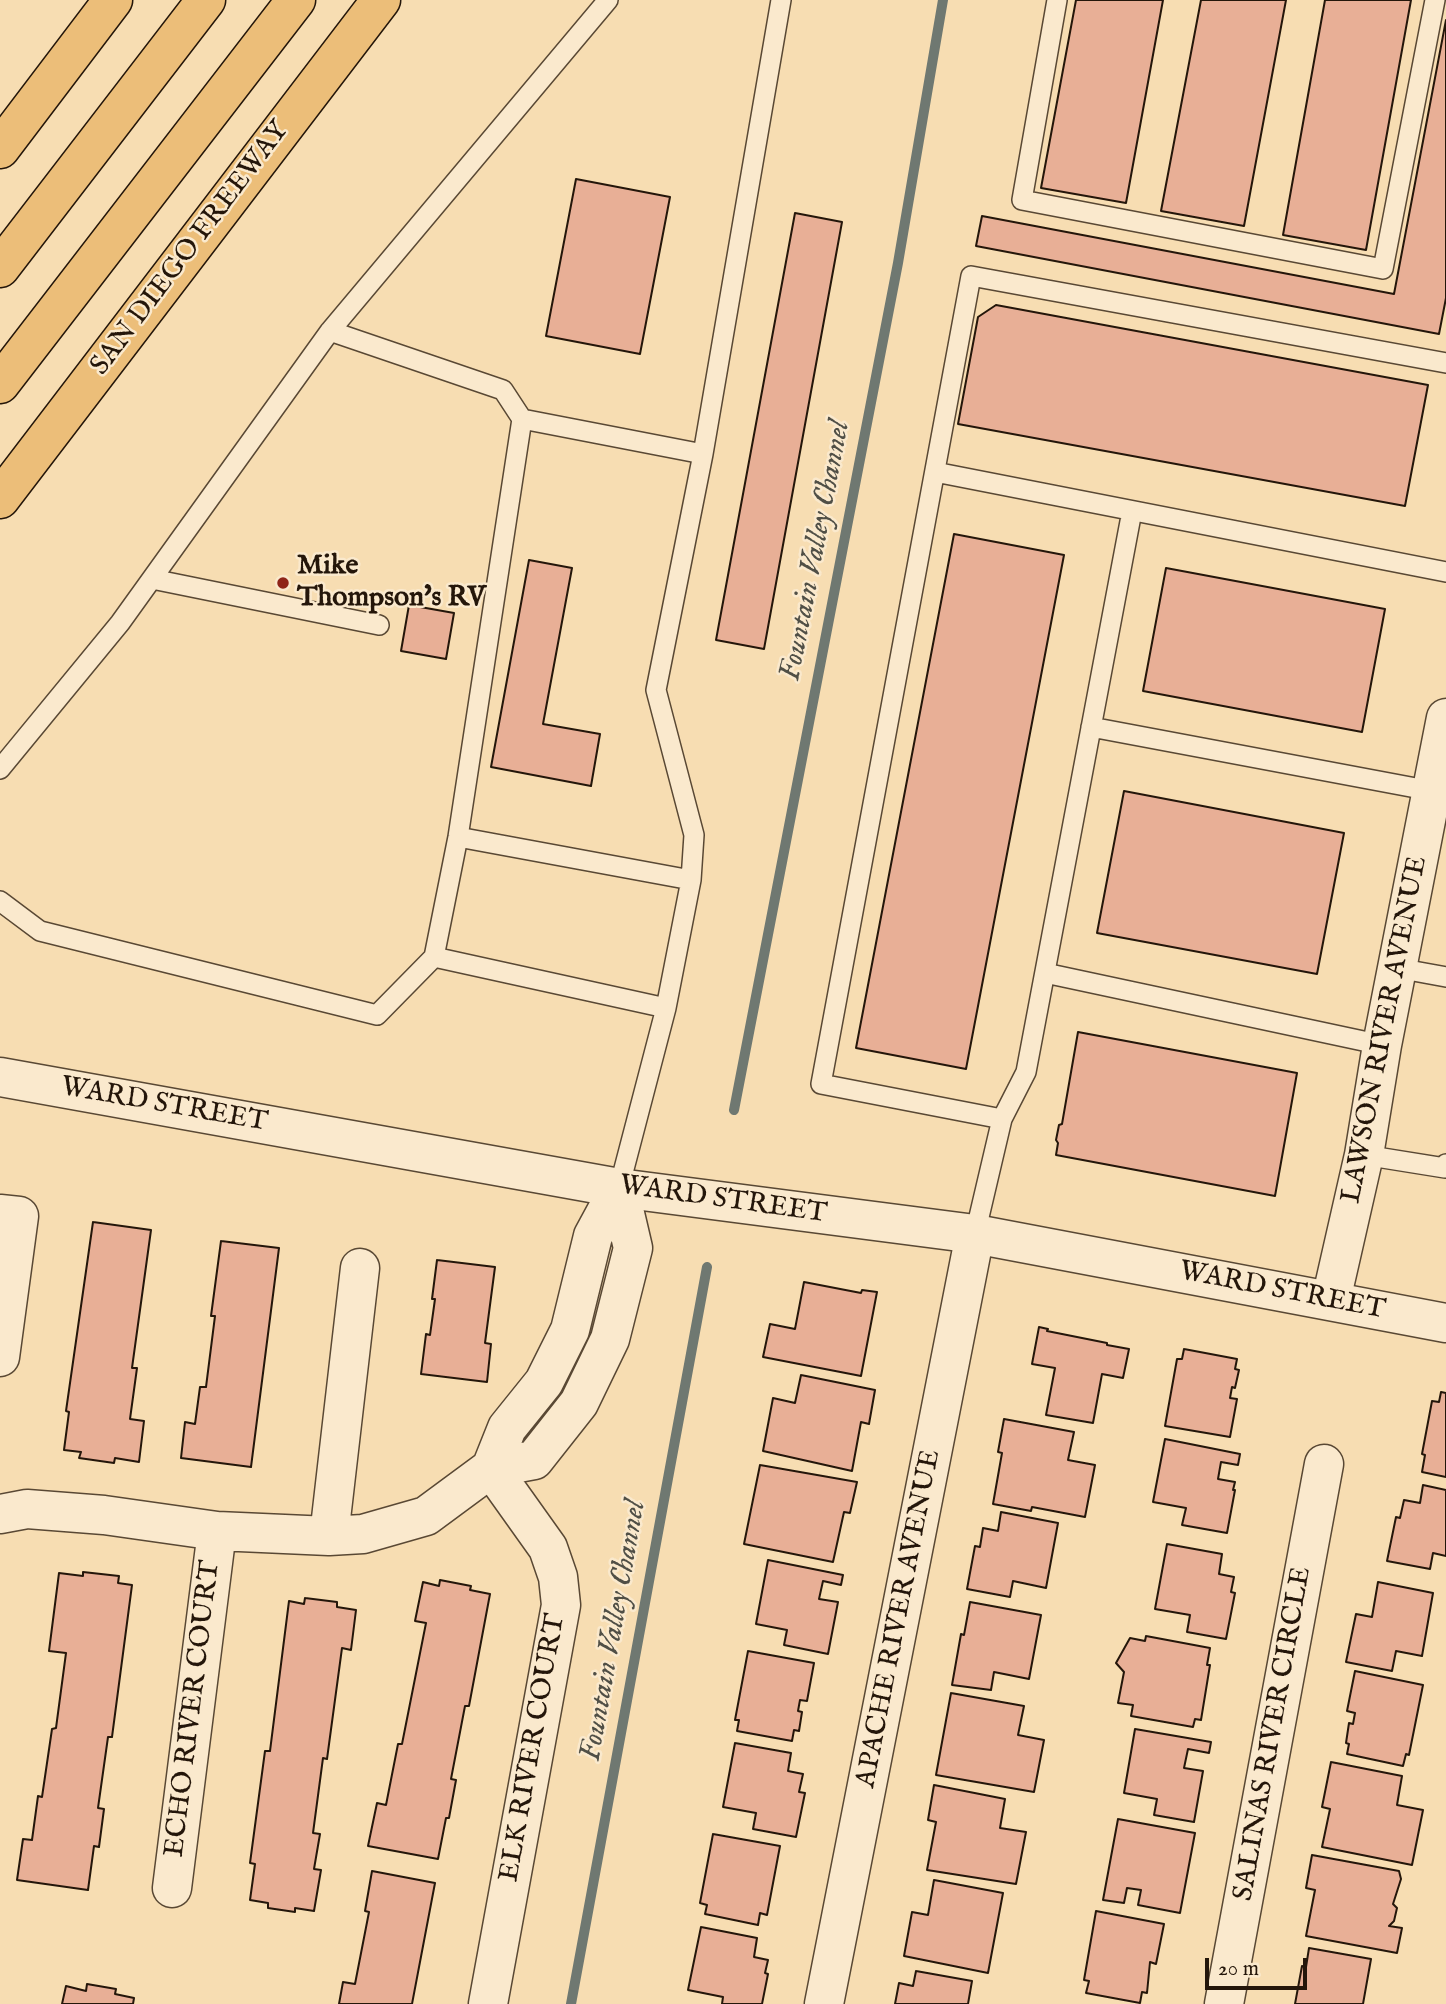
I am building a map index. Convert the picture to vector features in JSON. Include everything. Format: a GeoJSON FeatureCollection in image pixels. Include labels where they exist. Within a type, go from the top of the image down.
{"type":"FeatureCollection","features":[{"type":"Feature","properties":{"kind":"highway"},"geometry":{"type":"LineString","coordinates":[[0,149],[113,0]]}},
{"type":"Feature","properties":{"kind":"highway"},"geometry":{"type":"LineString","coordinates":[[0,268],[206,0]]}},
{"type":"Feature","properties":{"kind":"highway"},"geometry":{"type":"LineString","coordinates":[[0,384],[296,0]]}},
{"type":"Feature","properties":{"kind":"highway","name":"SAN DIEGO FREEWAY"},"geometry":{"type":"LineString","coordinates":[[0,499],[382,0]]}},
{"type":"Feature","properties":{"kind":"street","name":"LAWSON RIVER AVENUE"},"geometry":{"type":"LineString","coordinates":[[1331,1300],[1364,1155],[1396,968],[1438,776],[1446,718]]}},
{"type":"Feature","properties":{"kind":"street","name":"WARD STREET"},"geometry":{"type":"LineString","coordinates":[[0,1077],[620,1188],[975,1234],[1446,1323]]}},
{"type":"Feature","properties":{"kind":"street"},"geometry":{"type":"LineString","coordinates":[[0,1514],[27,1509],[104,1514],[217,1531],[329,1536],[363,1534],[426,1516],[491,1468],[507,1428],[544,1382],[570,1330],[593,1236],[620,1188]]}},
{"type":"Feature","properties":{"kind":"street"},"geometry":{"type":"LineString","coordinates":[[0,1357],[9,1215]]}},
{"type":"Feature","properties":{"kind":"street","name":"APACHE RIVER AVENUE"},"geometry":{"type":"LineString","coordinates":[[824,2004],[975,1234]]}},
{"type":"Feature","properties":{"kind":"street"},"geometry":{"type":"LineString","coordinates":[[329,1536],[360,1268]]}},
{"type":"Feature","properties":{"kind":"street","name":"SALINAS RIVER CIRCLE"},"geometry":{"type":"LineString","coordinates":[[1224,2004],[1324,1464]]}},
{"type":"Feature","properties":{"kind":"street","name":"ELK RIVER COURT"},"geometry":{"type":"LineString","coordinates":[[488,2004],[561,1605],[558,1577],[548,1548],[491,1468]]}},
{"type":"Feature","properties":{"kind":"street","name":"ECHO RIVER COURT"},"geometry":{"type":"LineString","coordinates":[[172,1888],[217,1531]]}},
{"type":"Feature","properties":{"kind":"lane"},"geometry":{"type":"LineString","coordinates":[[0,769],[120,623],[330,331],[608,0]]}},
{"type":"Feature","properties":{"kind":"lane"},"geometry":{"type":"LineString","coordinates":[[620,1188],[666,1008],[691,880],[694,835],[656,690],[703,454],[782,0]]}},
{"type":"Feature","properties":{"kind":"lane"},"geometry":{"type":"LineString","coordinates":[[1057,0],[1022,200],[1384,269],[1435,0]]}},
{"type":"Feature","properties":{"kind":"lane"},"geometry":{"type":"LineString","coordinates":[[1002,1119],[821,1084],[971,276],[1446,363]]}},
{"type":"Feature","properties":{"kind":"lane"},"geometry":{"type":"LineString","coordinates":[[0,901],[40,931],[377,1016],[434,957],[458,837],[523,419],[503,390],[330,331]]}},
{"type":"Feature","properties":{"kind":"lane"},"geometry":{"type":"LineString","coordinates":[[523,419],[703,454]]}},
{"type":"Feature","properties":{"kind":"lane"},"geometry":{"type":"LineString","coordinates":[[935,472],[1446,572]]}},
{"type":"Feature","properties":{"kind":"lane"},"geometry":{"type":"LineString","coordinates":[[975,1234],[1002,1119],[1026,1072],[1132,511]]}},
{"type":"Feature","properties":{"kind":"lane"},"geometry":{"type":"LineString","coordinates":[[152,579],[379,625]]}},
{"type":"Feature","properties":{"kind":"lane"},"geometry":{"type":"LineString","coordinates":[[1091,727],[1438,776]]}},
{"type":"Feature","properties":{"kind":"lane"},"geometry":{"type":"LineString","coordinates":[[458,837],[691,880]]}},
{"type":"Feature","properties":{"kind":"lane"},"geometry":{"type":"LineString","coordinates":[[434,957],[666,1008]]}},
{"type":"Feature","properties":{"kind":"lane"},"geometry":{"type":"LineString","coordinates":[[1396,968],[1446,977]]}},
{"type":"Feature","properties":{"kind":"lane"},"geometry":{"type":"LineString","coordinates":[[1045,972],[1382,1045]]}},
{"type":"Feature","properties":{"kind":"lane"},"geometry":{"type":"LineString","coordinates":[[1364,1155],[1445,1168],[1446,1164]]}},
{"type":"Feature","properties":{"kind":"building"},"geometry":{"type":"Polygon","coordinates":[[[1076,0],[1163,0],[1126,203],[1041,188],[1076,0]]]}},
{"type":"Feature","properties":{"kind":"building"},"geometry":{"type":"Polygon","coordinates":[[[1201,0],[1286,0],[1244,226],[1161,211],[1201,0]]]}},
{"type":"Feature","properties":{"kind":"building"},"geometry":{"type":"Polygon","coordinates":[[[1325,0],[1411,0],[1366,250],[1283,235],[1325,0]]]}},
{"type":"Feature","properties":{"kind":"building"},"geometry":{"type":"Polygon","coordinates":[[[1446,20],[1446,298],[1439,334],[976,246],[982,216],[1394,294],[1446,20]]]}},
{"type":"Feature","properties":{"kind":"building"},"geometry":{"type":"Polygon","coordinates":[[[576,179],[670,197],[640,354],[546,336],[576,179]]]}},
{"type":"Feature","properties":{"kind":"building"},"geometry":{"type":"Polygon","coordinates":[[[795,213],[842,222],[764,649],[716,640],[795,213]]]}},
{"type":"Feature","properties":{"kind":"building"},"geometry":{"type":"Polygon","coordinates":[[[996,305],[1428,385],[1405,506],[958,424],[978,317],[996,305]]]}},
{"type":"Feature","properties":{"kind":"building"},"geometry":{"type":"Polygon","coordinates":[[[954,534],[1064,555],[966,1069],[856,1048],[954,534]]]}},
{"type":"Feature","properties":{"kind":"building"},"geometry":{"type":"Polygon","coordinates":[[[529,560],[572,568],[543,724],[600,734],[591,786],[491,767],[529,560]]]}},
{"type":"Feature","properties":{"kind":"building"},"geometry":{"type":"Polygon","coordinates":[[[1166,568],[1385,609],[1362,732],[1143,691],[1166,568]]]}},
{"type":"Feature","properties":{"kind":"building"},"geometry":{"type":"Polygon","coordinates":[[[409,605],[454,613],[446,659],[401,651],[409,605]]]}},
{"type":"Feature","properties":{"kind":"building"},"geometry":{"type":"Polygon","coordinates":[[[1124,791],[1344,833],[1317,974],[1097,933],[1124,791]]]}},
{"type":"Feature","properties":{"kind":"building"},"geometry":{"type":"Polygon","coordinates":[[[1078,1032],[1297,1073],[1275,1196],[1056,1155],[1056,1140],[1059,1125],[1062,1124],[1078,1032]]]}},
{"type":"Feature","properties":{"kind":"building"},"geometry":{"type":"Polygon","coordinates":[[[93,1222],[151,1230],[132,1368],[137,1368],[130,1419],[144,1421],[139,1462],[115,1458],[114,1463],[79,1458],[81,1452],[64,1450],[69,1412],[66,1411],[93,1222]]]}},
{"type":"Feature","properties":{"kind":"building"},"geometry":{"type":"Polygon","coordinates":[[[221,1241],[279,1248],[251,1467],[181,1458],[185,1422],[195,1424],[200,1387],[206,1387],[215,1316],[211,1316],[221,1241]]]}},
{"type":"Feature","properties":{"kind":"building"},"geometry":{"type":"Polygon","coordinates":[[[437,1260],[495,1267],[485,1343],[491,1344],[487,1382],[421,1374],[426,1334],[430,1335],[437,1260]]]}},
{"type":"Feature","properties":{"kind":"building"},"geometry":{"type":"Polygon","coordinates":[[[804,1282],[861,1293],[862,1290],[877,1292],[861,1376],[763,1357],[770,1324],[795,1329],[804,1282]]]}},
{"type":"Feature","properties":{"kind":"building"},"geometry":{"type":"Polygon","coordinates":[[[1039,1327],[1129,1349],[1123,1378],[1102,1374],[1093,1423],[1046,1415],[1055,1368],[1032,1364],[1039,1327]]]}},
{"type":"Feature","properties":{"kind":"building"},"geometry":{"type":"Polygon","coordinates":[[[1184,1349],[1237,1359],[1235,1369],[1239,1370],[1230,1398],[1237,1399],[1230,1437],[1165,1426],[1177,1359],[1182,1359],[1184,1349]]]}},
{"type":"Feature","properties":{"kind":"building"},"geometry":{"type":"Polygon","coordinates":[[[801,1375],[875,1390],[869,1424],[861,1422],[852,1471],[763,1451],[773,1398],[795,1403],[801,1375]]]}},
{"type":"Feature","properties":{"kind":"building"},"geometry":{"type":"Polygon","coordinates":[[[1441,1392],[1446,1393],[1446,1477],[1422,1472],[1425,1455],[1422,1454],[1432,1401],[1439,1402],[1441,1392]]]}},
{"type":"Feature","properties":{"kind":"building"},"geometry":{"type":"Polygon","coordinates":[[[1004,1419],[1074,1432],[1068,1460],[1095,1465],[1085,1517],[1032,1507],[1031,1511],[993,1504],[1002,1453],[998,1452],[1004,1419]]]}},
{"type":"Feature","properties":{"kind":"building"},"geometry":{"type":"Polygon","coordinates":[[[1165,1439],[1240,1454],[1238,1465],[1221,1462],[1218,1479],[1235,1482],[1227,1533],[1182,1525],[1186,1508],[1153,1502],[1165,1439]]]}},
{"type":"Feature","properties":{"kind":"building"},"geometry":{"type":"Polygon","coordinates":[[[760,1465],[857,1482],[850,1513],[844,1512],[833,1562],[744,1544],[760,1465]]]}},
{"type":"Feature","properties":{"kind":"building"},"geometry":{"type":"Polygon","coordinates":[[[1423,1485],[1446,1490],[1446,1556],[1433,1553],[1430,1569],[1387,1561],[1396,1517],[1400,1518],[1404,1500],[1420,1503],[1423,1485]]]}},
{"type":"Feature","properties":{"kind":"building"},"geometry":{"type":"Polygon","coordinates":[[[1001,1512],[1058,1523],[1046,1588],[1013,1581],[1010,1597],[967,1589],[975,1546],[980,1547],[983,1528],[998,1531],[1001,1512]]]}},
{"type":"Feature","properties":{"kind":"building"},"geometry":{"type":"Polygon","coordinates":[[[1167,1544],[1222,1554],[1219,1574],[1234,1577],[1231,1592],[1235,1593],[1226,1639],[1187,1632],[1190,1615],[1155,1609],[1167,1544]]]}},
{"type":"Feature","properties":{"kind":"building"},"geometry":{"type":"Polygon","coordinates":[[[768,1560],[843,1575],[841,1585],[823,1581],[819,1599],[838,1602],[828,1654],[784,1645],[787,1630],[756,1624],[768,1560]]]}},
{"type":"Feature","properties":{"kind":"building"},"geometry":{"type":"Polygon","coordinates":[[[83,1572],[119,1576],[118,1583],[132,1585],[112,1737],[108,1737],[98,1808],[104,1809],[99,1847],[94,1846],[88,1890],[17,1880],[23,1839],[32,1840],[38,1796],[42,1797],[52,1729],[56,1728],[66,1653],[49,1651],[59,1573],[83,1576],[83,1572]]]}},
{"type":"Feature","properties":{"kind":"building"},"geometry":{"type":"Polygon","coordinates":[[[440,1580],[471,1586],[470,1590],[490,1594],[469,1706],[465,1706],[451,1779],[456,1780],[438,1859],[368,1846],[377,1803],[386,1805],[398,1744],[402,1744],[426,1623],[415,1621],[423,1582],[439,1586],[440,1580]]]}},
{"type":"Feature","properties":{"kind":"building"},"geometry":{"type":"Polygon","coordinates":[[[1378,1582],[1433,1593],[1422,1656],[1396,1651],[1392,1671],[1346,1662],[1356,1614],[1372,1617],[1378,1582]]]}},
{"type":"Feature","properties":{"kind":"building"},"geometry":{"type":"Polygon","coordinates":[[[305,1598],[337,1602],[337,1607],[356,1610],[351,1650],[342,1648],[327,1759],[323,1758],[313,1833],[320,1834],[314,1869],[321,1870],[314,1911],[295,1908],[295,1912],[268,1908],[268,1903],[250,1900],[255,1864],[250,1863],[265,1751],[270,1751],[289,1601],[304,1604],[305,1598]]]}},
{"type":"Feature","properties":{"kind":"building"},"geometry":{"type":"Polygon","coordinates":[[[970,1602],[1041,1615],[1029,1679],[994,1672],[991,1690],[952,1685],[970,1602]]]}},
{"type":"Feature","properties":{"kind":"building"},"geometry":{"type":"Polygon","coordinates":[[[1146,1636],[1210,1648],[1207,1665],[1210,1665],[1201,1720],[1195,1719],[1193,1727],[1131,1716],[1133,1705],[1118,1703],[1124,1672],[1116,1663],[1130,1638],[1145,1641],[1146,1636]]]}},
{"type":"Feature","properties":{"kind":"building"},"geometry":{"type":"Polygon","coordinates":[[[748,1651],[814,1663],[807,1701],[800,1700],[798,1711],[802,1712],[799,1731],[794,1730],[792,1741],[737,1731],[739,1720],[735,1720],[748,1651]]]}},
{"type":"Feature","properties":{"kind":"building"},"geometry":{"type":"Polygon","coordinates":[[[1355,1671],[1423,1685],[1409,1755],[1406,1754],[1403,1766],[1347,1754],[1349,1723],[1353,1724],[1355,1713],[1347,1711],[1355,1671]]]}},
{"type":"Feature","properties":{"kind":"building"},"geometry":{"type":"Polygon","coordinates":[[[951,1693],[1024,1706],[1018,1735],[1044,1740],[1034,1792],[936,1775],[951,1693]]]}},
{"type":"Feature","properties":{"kind":"building"},"geometry":{"type":"Polygon","coordinates":[[[1135,1729],[1211,1742],[1209,1753],[1188,1749],[1184,1768],[1203,1771],[1194,1822],[1154,1815],[1157,1799],[1124,1793],[1135,1729]]]}},
{"type":"Feature","properties":{"kind":"building"},"geometry":{"type":"Polygon","coordinates":[[[735,1743],[791,1753],[788,1771],[803,1774],[799,1792],[805,1793],[796,1837],[753,1829],[756,1813],[723,1807],[735,1743]]]}},
{"type":"Feature","properties":{"kind":"building"},"geometry":{"type":"Polygon","coordinates":[[[1331,1762],[1402,1776],[1397,1805],[1423,1810],[1412,1865],[1322,1847],[1330,1809],[1322,1807],[1331,1762]]]}},
{"type":"Feature","properties":{"kind":"building"},"geometry":{"type":"Polygon","coordinates":[[[934,1785],[1005,1799],[1000,1828],[1026,1832],[1016,1884],[927,1870],[936,1822],[928,1820],[934,1785]]]}},
{"type":"Feature","properties":{"kind":"building"},"geometry":{"type":"Polygon","coordinates":[[[1118,1819],[1195,1833],[1180,1913],[1138,1905],[1141,1890],[1127,1888],[1124,1903],[1103,1900],[1118,1819]]]}},
{"type":"Feature","properties":{"kind":"building"},"geometry":{"type":"Polygon","coordinates":[[[713,1834],[780,1846],[767,1915],[760,1913],[758,1925],[705,1914],[707,1905],[700,1903],[713,1834]]]}},
{"type":"Feature","properties":{"kind":"building"},"geometry":{"type":"Polygon","coordinates":[[[1312,1855],[1399,1871],[1401,1879],[1393,1904],[1397,1908],[1394,1921],[1389,1926],[1402,1928],[1397,1953],[1306,1936],[1315,1890],[1306,1888],[1312,1855]]]}},
{"type":"Feature","properties":{"kind":"building"},"geometry":{"type":"Polygon","coordinates":[[[372,1871],[435,1883],[412,2004],[339,2004],[343,1982],[355,1984],[369,1912],[365,1911],[372,1871]]]}},
{"type":"Feature","properties":{"kind":"building"},"geometry":{"type":"Polygon","coordinates":[[[934,1880],[1003,1893],[988,1973],[904,1956],[912,1912],[928,1915],[934,1880]]]}},
{"type":"Feature","properties":{"kind":"building"},"geometry":{"type":"Polygon","coordinates":[[[1096,1911],[1164,1924],[1156,1964],[1150,1962],[1147,1993],[1142,1992],[1140,2003],[1086,1993],[1089,1981],[1084,1980],[1096,1911]]]}},
{"type":"Feature","properties":{"kind":"building"},"geometry":{"type":"Polygon","coordinates":[[[701,1927],[757,1938],[754,1957],[768,1960],[762,2004],[722,2004],[723,1997],[688,1990],[701,1927]]]}},
{"type":"Feature","properties":{"kind":"building"},"geometry":{"type":"Polygon","coordinates":[[[1309,1948],[1371,1959],[1363,2004],[1295,2004],[1302,1966],[1306,1967],[1309,1948]]]}},
{"type":"Feature","properties":{"kind":"building"},"geometry":{"type":"Polygon","coordinates":[[[916,1971],[972,1981],[968,2004],[895,2004],[899,1983],[913,1986],[916,1971]]]}},
{"type":"Feature","properties":{"kind":"building"},"geometry":{"type":"Polygon","coordinates":[[[87,1984],[116,1989],[115,1994],[134,1998],[133,2004],[62,2004],[66,1986],[86,1991],[87,1984]]]}},
{"type":"Feature","properties":{"kind":"waterway","name":"Fountain Valley Channel"},"geometry":{"type":"LineString","coordinates":[[734,1110],[898,263],[943,0]]}},
{"type":"Feature","properties":{"kind":"waterway","name":"Fountain Valley Channel"},"geometry":{"type":"LineString","coordinates":[[571,2004],[707,1267]]}},
{"type":"Feature","properties":{"kind":"place","name":"Mike Thompson's RV"},"geometry":{"type":"Point","coordinates":[283,583]}}]}
